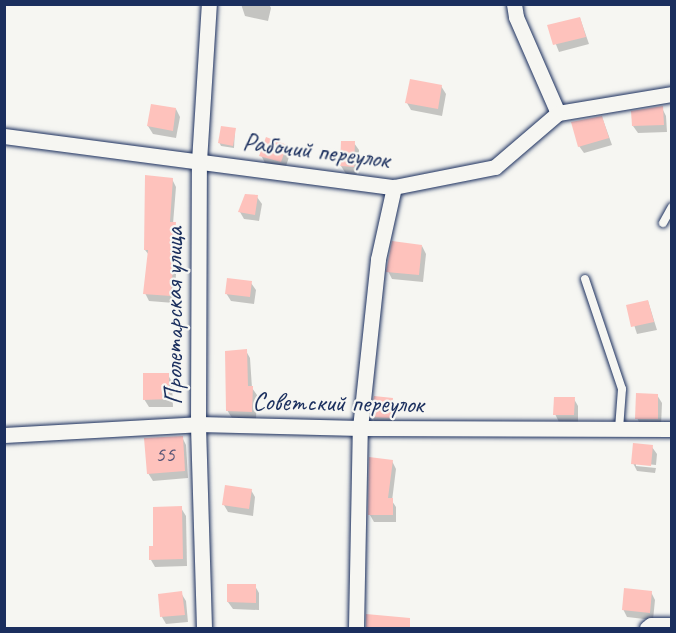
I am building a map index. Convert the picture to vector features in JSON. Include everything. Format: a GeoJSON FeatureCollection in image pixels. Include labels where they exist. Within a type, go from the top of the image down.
{"type":"FeatureCollection","features":[{"type":"Feature","properties":{"kind":"street","name":"Пролетарская улица"},"geometry":{"type":"LineString","coordinates":[[204,628],[198,424],[199,161],[209,4]]}},
{"type":"Feature","properties":{"kind":"street"},"geometry":{"type":"LineString","coordinates":[[514,4],[516,17],[558,113],[672,94]]}},
{"type":"Feature","properties":{"kind":"street","name":"Рабочий переулок"},"geometry":{"type":"LineString","coordinates":[[4,136],[394,187],[495,167],[558,113]]}},
{"type":"Feature","properties":{"kind":"street"},"geometry":{"type":"LineString","coordinates":[[356,628],[360,428],[378,259],[394,187]]}},
{"type":"Feature","properties":{"kind":"street","name":"Советский переулок"},"geometry":{"type":"LineString","coordinates":[[4,435],[198,424],[360,428],[672,429]]}},
{"type":"Feature","properties":{"kind":"street"},"geometry":{"type":"LineString","coordinates":[[647,628],[651,625],[672,625]]}},
{"type":"Feature","properties":{"kind":"lane"},"geometry":{"type":"LineString","coordinates":[[663,223],[672,207]]}},
{"type":"Feature","properties":{"kind":"lane"},"geometry":{"type":"LineString","coordinates":[[585,279],[622,389],[619,429]]}},
{"type":"Feature","properties":{"kind":"building"},"geometry":{"type":"Polygon","coordinates":[[[580,17],[586,37],[553,45],[547,25],[580,17]]]}},
{"type":"Feature","properties":{"kind":"building"},"geometry":{"type":"Polygon","coordinates":[[[410,79],[442,85],[438,109],[405,103],[410,79]]]}},
{"type":"Feature","properties":{"kind":"building"},"geometry":{"type":"Polygon","coordinates":[[[151,104],[176,108],[173,131],[147,126],[151,104]]]}},
{"type":"Feature","properties":{"kind":"building"},"geometry":{"type":"Polygon","coordinates":[[[663,106],[664,125],[632,126],[631,111],[663,106]]]}},
{"type":"Feature","properties":{"kind":"building"},"geometry":{"type":"Polygon","coordinates":[[[602,116],[609,138],[578,147],[571,122],[602,116]]]}},
{"type":"Feature","properties":{"kind":"building"},"geometry":{"type":"Polygon","coordinates":[[[221,126],[236,128],[233,146],[218,143],[221,126]]]}},
{"type":"Feature","properties":{"kind":"building"},"geometry":{"type":"Polygon","coordinates":[[[266,137],[287,145],[281,162],[259,156],[266,137]]]}},
{"type":"Feature","properties":{"kind":"building"},"geometry":{"type":"Polygon","coordinates":[[[341,141],[355,141],[354,167],[340,166],[341,141]]]}},
{"type":"Feature","properties":{"kind":"building"},"geometry":{"type":"Polygon","coordinates":[[[145,175],[173,178],[170,222],[176,222],[171,296],[143,294],[148,250],[144,250],[145,175]]]}},
{"type":"Feature","properties":{"kind":"building"},"geometry":{"type":"Polygon","coordinates":[[[245,194],[258,195],[255,215],[238,212],[245,194]]]}},
{"type":"Feature","properties":{"kind":"building"},"geometry":{"type":"Polygon","coordinates":[[[392,241],[422,245],[419,275],[386,272],[392,241]]]}},
{"type":"Feature","properties":{"kind":"building"},"geometry":{"type":"Polygon","coordinates":[[[227,278],[252,281],[250,297],[225,294],[227,278]]]}},
{"type":"Feature","properties":{"kind":"building"},"geometry":{"type":"Polygon","coordinates":[[[648,300],[654,322],[631,327],[626,305],[648,300]]]}},
{"type":"Feature","properties":{"kind":"building"},"geometry":{"type":"Polygon","coordinates":[[[247,349],[248,386],[253,386],[252,412],[226,411],[225,351],[247,349]]]}},
{"type":"Feature","properties":{"kind":"building"},"geometry":{"type":"Polygon","coordinates":[[[143,373],[169,373],[169,399],[143,400],[143,373]]]}},
{"type":"Feature","properties":{"kind":"building"},"geometry":{"type":"Polygon","coordinates":[[[636,393],[658,394],[658,419],[635,419],[636,393]]]}},
{"type":"Feature","properties":{"kind":"building"},"geometry":{"type":"Polygon","coordinates":[[[374,396],[393,398],[390,418],[371,417],[374,396]]]}},
{"type":"Feature","properties":{"kind":"building"},"geometry":{"type":"Polygon","coordinates":[[[554,397],[575,397],[574,415],[553,415],[554,397]]]}},
{"type":"Feature","properties":{"kind":"building"},"geometry":{"type":"Polygon","coordinates":[[[183,436],[185,471],[147,474],[144,438],[183,436]]]}},
{"type":"Feature","properties":{"kind":"building"},"geometry":{"type":"Polygon","coordinates":[[[633,443],[653,445],[651,466],[631,464],[633,443]]]}},
{"type":"Feature","properties":{"kind":"building"},"geometry":{"type":"Polygon","coordinates":[[[369,457],[393,460],[388,498],[393,498],[393,515],[368,515],[369,457]]]}},
{"type":"Feature","properties":{"kind":"building"},"geometry":{"type":"Polygon","coordinates":[[[225,485],[252,489],[249,509],[222,505],[225,485]]]}},
{"type":"Feature","properties":{"kind":"building"},"geometry":{"type":"Polygon","coordinates":[[[182,506],[183,559],[149,560],[149,546],[153,546],[153,507],[182,506]]]}},
{"type":"Feature","properties":{"kind":"building"},"geometry":{"type":"Polygon","coordinates":[[[227,584],[256,584],[256,603],[227,602],[227,584]]]}},
{"type":"Feature","properties":{"kind":"building"},"geometry":{"type":"Polygon","coordinates":[[[624,588],[652,591],[650,613],[622,610],[624,588]]]}},
{"type":"Feature","properties":{"kind":"building"},"geometry":{"type":"Polygon","coordinates":[[[182,591],[185,615],[160,617],[158,594],[182,591]]]}},
{"type":"Feature","properties":{"kind":"building"},"geometry":{"type":"Polygon","coordinates":[[[366,614],[410,618],[410,628],[366,628],[366,614]]]}}]}
